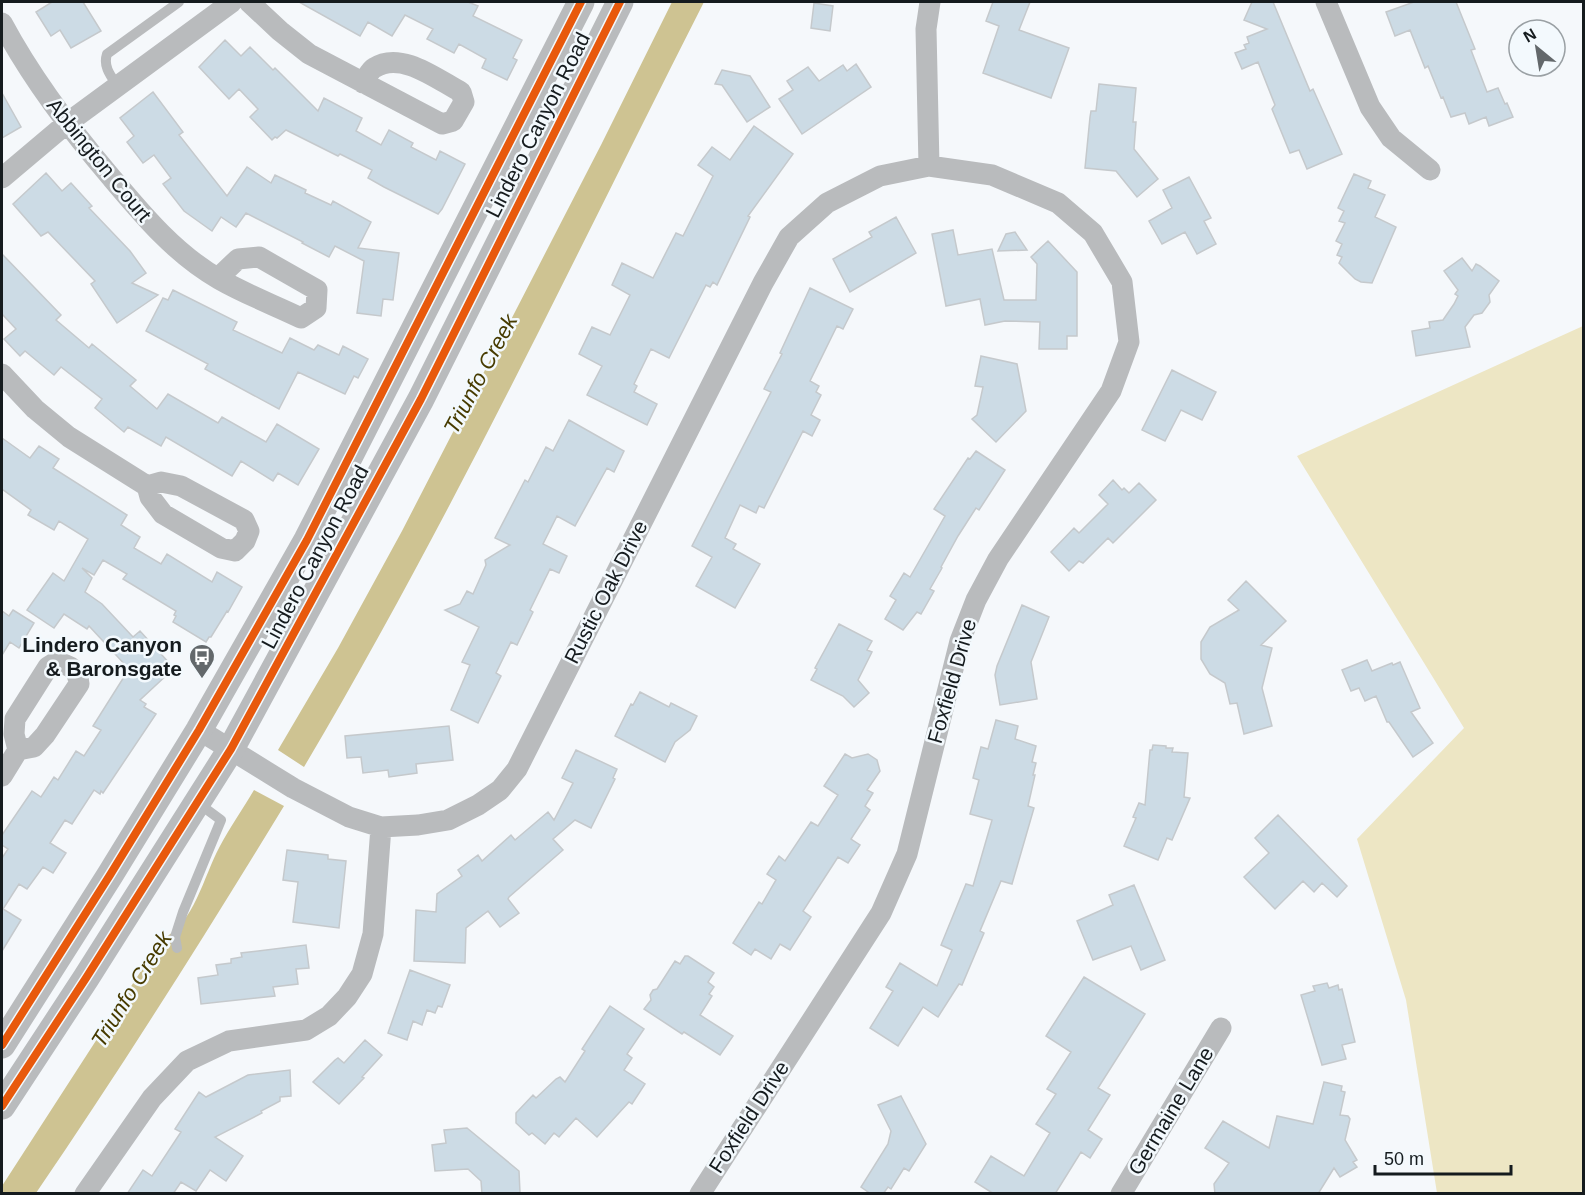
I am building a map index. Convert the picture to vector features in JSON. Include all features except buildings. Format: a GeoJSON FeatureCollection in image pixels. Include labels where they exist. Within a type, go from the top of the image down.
{"type":"FeatureCollection","features":[{"type":"Feature","properties":{"kind":"street"},"geometry":{"type":"LineString","coordinates":[[2,178],[66,124],[232,2]]}},
{"type":"Feature","properties":{"kind":"street"},"geometry":{"type":"LineString","coordinates":[[249,2],[309,54],[363,83]]}},
{"type":"Feature","properties":{"kind":"street","name":"Lindero Canyon Road"},"geometry":{"type":"LineString","coordinates":[[2,1045],[199,730],[308,540],[581,2]]}},
{"type":"Feature","properties":{"kind":"street","name":"Lindero Canyon Road"},"geometry":{"type":"LineString","coordinates":[[2,1106],[231,749],[421,399],[620,2]]}},
{"type":"Feature","properties":{"kind":"street"},"geometry":{"type":"LineString","coordinates":[[929,166],[926,29],[930,2]]}},
{"type":"Feature","properties":{"kind":"street"},"geometry":{"type":"LineString","coordinates":[[1326,2],[1370,108],[1391,138],[1430,170]]}},
{"type":"Feature","properties":{"kind":"street","name":"Abbington Court"},"geometry":{"type":"LineString","coordinates":[[2,23],[66,124],[143,216],[177,249],[218,278]]}},
{"type":"Feature","properties":{"kind":"street","name":"Rustic Oak Drive"},"geometry":{"type":"LineString","coordinates":[[199,730],[302,793],[349,818],[381,827],[418,825],[448,820],[478,805],[500,790],[517,768],[789,237],[827,203],[880,176],[929,166]]}},
{"type":"Feature","properties":{"kind":"street","name":"Foxfield Drive"},"geometry":{"type":"LineString","coordinates":[[700,1194],[881,913],[907,854],[960,642],[976,600],[998,559],[1111,391],[1129,342],[1122,282],[1093,233],[1058,203],[992,175],[929,166]]}},
{"type":"Feature","properties":{"kind":"street"},"geometry":{"type":"LineString","coordinates":[[2,374],[35,409],[69,437],[147,486]]}},
{"type":"Feature","properties":{"kind":"street"},"geometry":{"type":"LineString","coordinates":[[2,776],[18,750]]}},
{"type":"Feature","properties":{"kind":"street"},"geometry":{"type":"LineString","coordinates":[[85,1194],[152,1098],[187,1061],[229,1041],[306,1030],[329,1016],[347,997],[362,974],[373,934],[381,827]]}},
{"type":"Feature","properties":{"kind":"street","name":"Germaine Lane"},"geometry":{"type":"LineString","coordinates":[[1121,1194],[1221,1028]]}},
{"type":"Feature","properties":{"kind":"lane"},"geometry":{"type":"LineString","coordinates":[[117,85],[106,68],[107,54],[179,2]]}},
{"type":"Feature","properties":{"kind":"lane"},"geometry":{"type":"LineString","coordinates":[[177,948],[175,937],[183,912],[221,820],[198,803]]}},
{"type":"Feature","properties":{"kind":"shaded area"},"geometry":{"type":"Polygon","coordinates":[[[1583,326],[1583,1193],[1437,1193],[1406,1000],[1357,839],[1464,728],[1297,456],[1583,326]]]}},
{"type":"Feature","properties":{"kind":"water"},"geometry":{"type":"Polygon","coordinates":[[[672,2],[704,2],[461,483],[410,579],[304,767],[278,750],[338,648],[402,531],[672,2]]]}},
{"type":"Feature","properties":{"kind":"water","name":"Triunfo Creek"},"geometry":{"type":"Polygon","coordinates":[[[254,790],[284,806],[224,904],[36,1193],[2,1193],[2,1186],[161,940],[173,932],[190,911],[220,846],[254,790]]]}},
{"type":"Feature","properties":{"kind":"cycle path"},"geometry":{"type":"LineString","coordinates":[[2,1045],[199,730],[307,540],[581,2]]}},
{"type":"Feature","properties":{"kind":"cycle path"},"geometry":{"type":"LineString","coordinates":[[2,1106],[231,749],[421,399],[620,2]]}},
{"type":"Feature","properties":{"kind":"place","name":"Lindero Canyon & Baronsgate"},"geometry":{"type":"Point","coordinates":[202,680]}}]}
